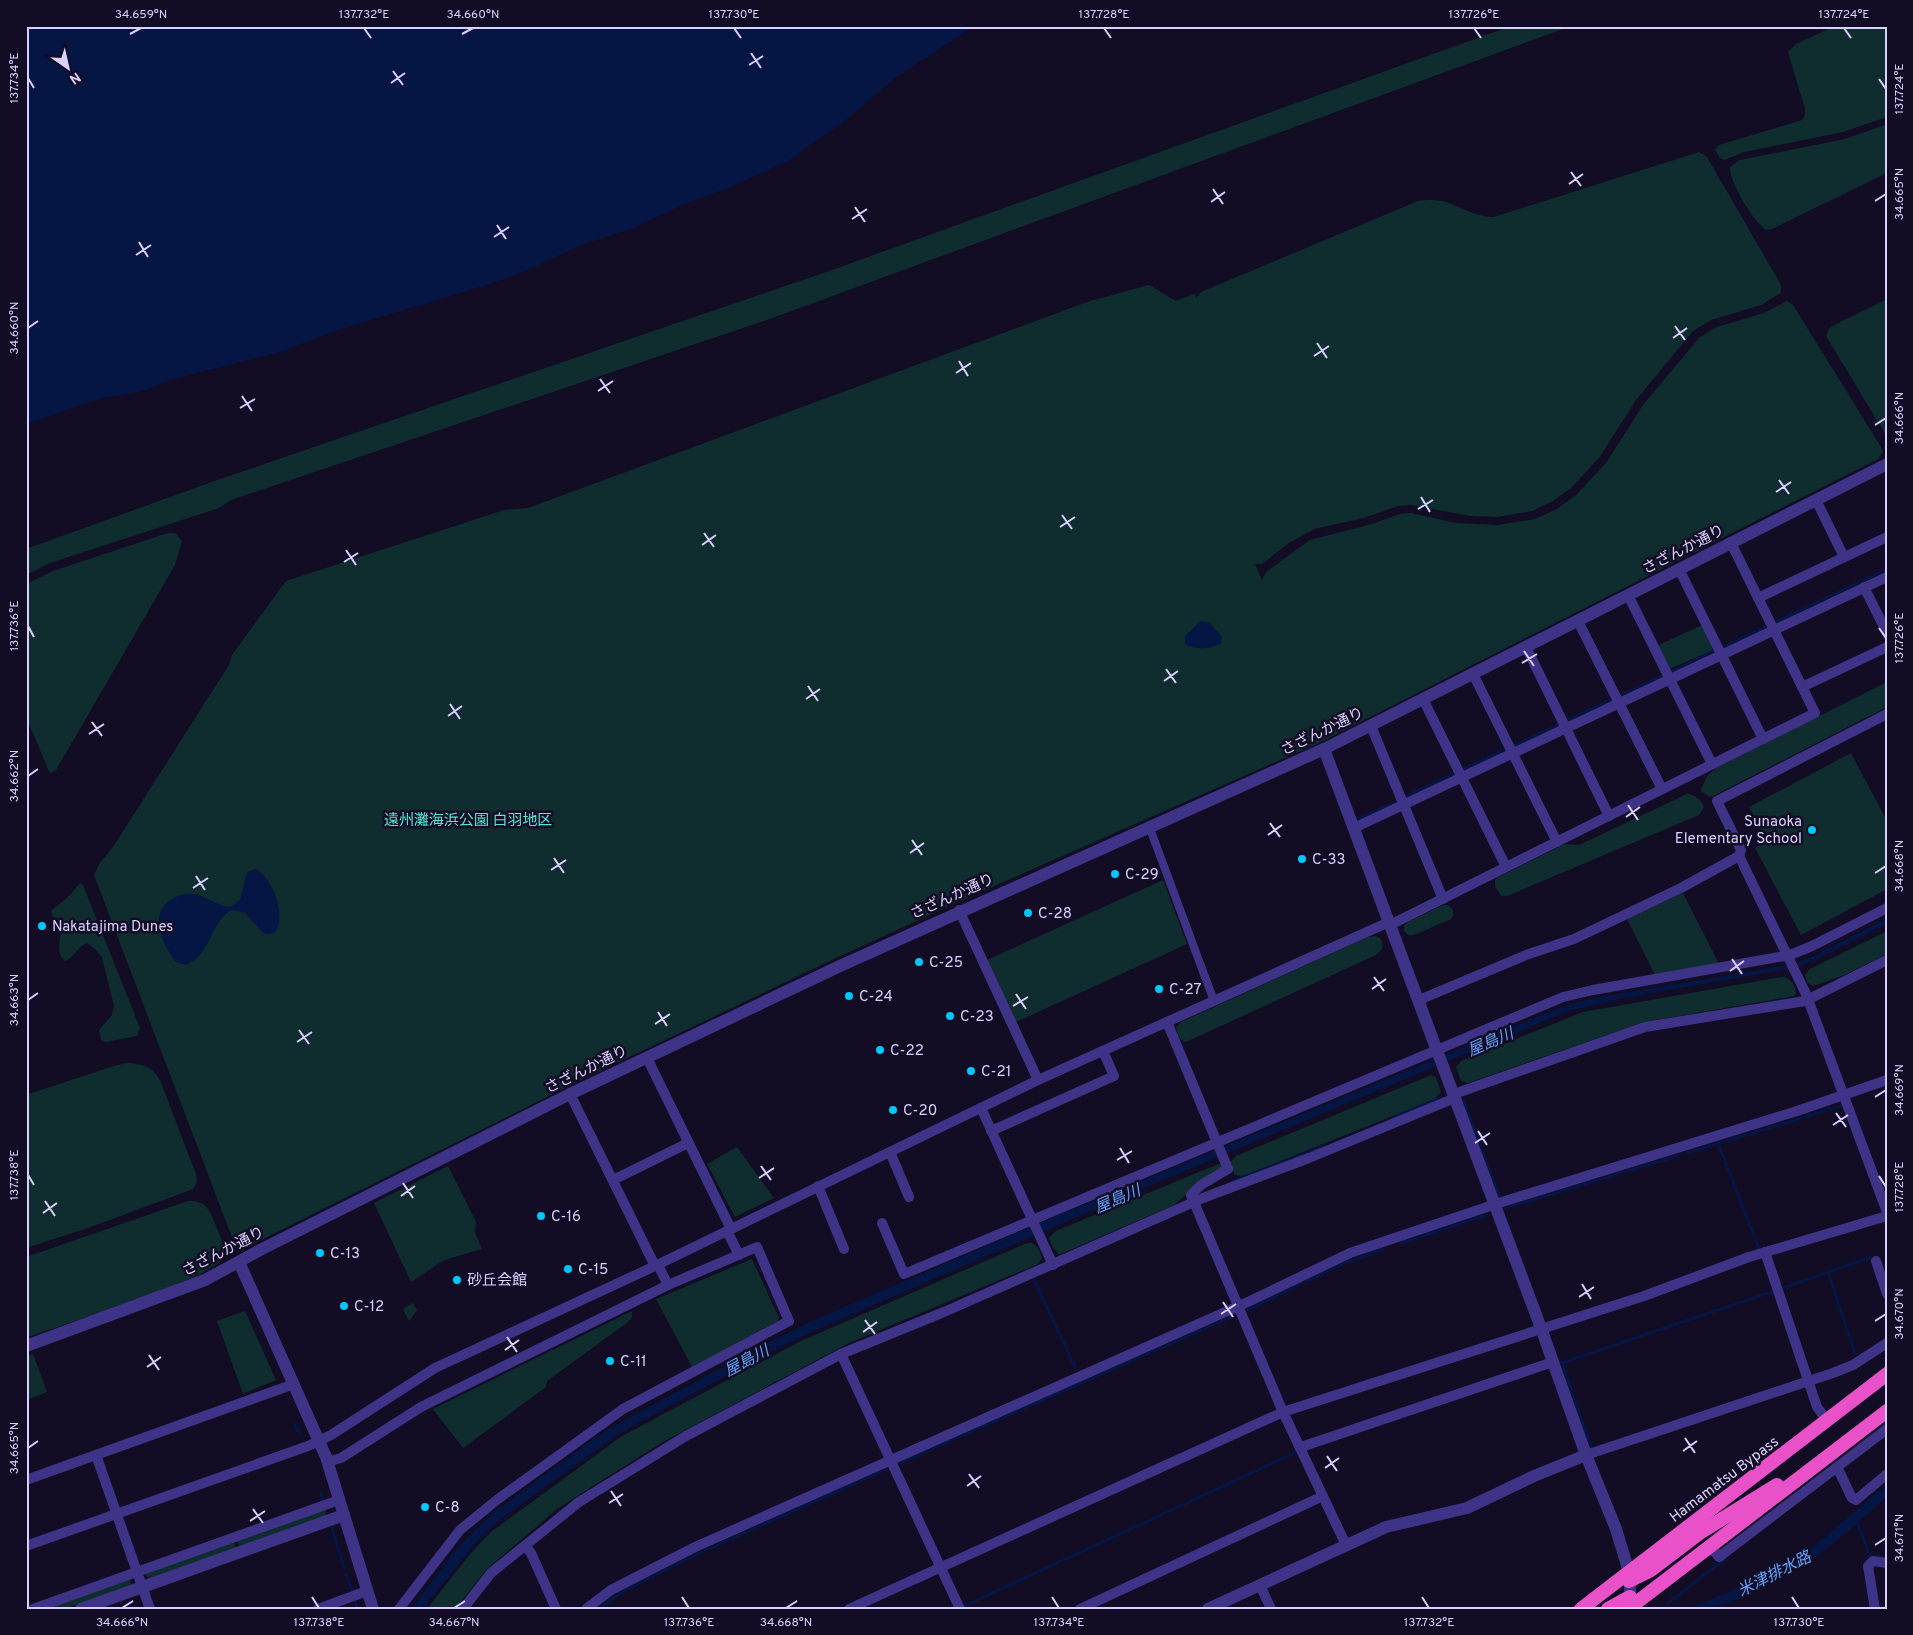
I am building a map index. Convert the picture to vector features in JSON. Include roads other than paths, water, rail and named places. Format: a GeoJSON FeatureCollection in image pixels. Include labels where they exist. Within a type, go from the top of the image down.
{"type":"FeatureCollection","features":[{"type":"Feature","properties":{"kind":"highway","name":"Hamamatsu Bypass"},"geometry":{"type":"LineString","coordinates":[[1581,1609],[1629,1576],[1887,1374]]}},
{"type":"Feature","properties":{"kind":"highway"},"geometry":{"type":"LineString","coordinates":[[1608,1609],[1630,1605],[1887,1411]]}},
{"type":"Feature","properties":{"kind":"highway"},"geometry":{"type":"LineString","coordinates":[[1629,1576],[1651,1570],[1701,1532],[1825,1458]]}},
{"type":"Feature","properties":{"kind":"street","name":"さざんか通り"},"geometry":{"type":"LineString","coordinates":[[26,1346],[188,1288],[570,1094],[959,910],[1324,749],[1887,464]]}},
{"type":"Feature","properties":{"kind":"street"},"geometry":{"type":"LineString","coordinates":[[1816,500],[1844,557]]}},
{"type":"Feature","properties":{"kind":"street"},"geometry":{"type":"LineString","coordinates":[[1758,598],[1887,537]]}},
{"type":"Feature","properties":{"kind":"street"},"geometry":{"type":"LineString","coordinates":[[26,1546],[319,1440],[434,1368],[656,1266],[1038,1080],[1443,899],[1815,713],[1731,543]]}},
{"type":"Feature","properties":{"kind":"street"},"geometry":{"type":"LineString","coordinates":[[1679,569],[1763,739]]}},
{"type":"Feature","properties":{"kind":"street"},"geometry":{"type":"LineString","coordinates":[[1354,828],[1887,577]]}},
{"type":"Feature","properties":{"kind":"street"},"geometry":{"type":"LineString","coordinates":[[1864,587],[1887,633]]}},
{"type":"Feature","properties":{"kind":"street"},"geometry":{"type":"LineString","coordinates":[[1628,595],[1712,764]]}},
{"type":"Feature","properties":{"kind":"street"},"geometry":{"type":"LineString","coordinates":[[1578,620],[1662,790]]}},
{"type":"Feature","properties":{"kind":"street"},"geometry":{"type":"LineString","coordinates":[[1526,647],[1609,816]]}},
{"type":"Feature","properties":{"kind":"street"},"geometry":{"type":"LineString","coordinates":[[1802,687],[1887,648]]}},
{"type":"Feature","properties":{"kind":"street"},"geometry":{"type":"LineString","coordinates":[[1473,674],[1556,842]]}},
{"type":"Feature","properties":{"kind":"street"},"geometry":{"type":"LineString","coordinates":[[1423,700],[1506,868]]}},
{"type":"Feature","properties":{"kind":"street"},"geometry":{"type":"LineString","coordinates":[[1887,714],[1717,801],[1741,850],[1739,856],[1808,1000],[1887,1212]]}},
{"type":"Feature","properties":{"kind":"street"},"geometry":{"type":"LineString","coordinates":[[1371,726],[1443,899]]}},
{"type":"Feature","properties":{"kind":"street"},"geometry":{"type":"LineString","coordinates":[[1324,749],[1495,1204],[1586,1455],[1614,1522],[1629,1576],[1630,1605]]}},
{"type":"Feature","properties":{"kind":"street"},"geometry":{"type":"LineString","coordinates":[[1150,826],[1214,1001]]}},
{"type":"Feature","properties":{"kind":"street"},"geometry":{"type":"LineString","coordinates":[[1418,1000],[1526,955],[1574,939],[1739,856]]}},
{"type":"Feature","properties":{"kind":"street"},"geometry":{"type":"LineString","coordinates":[[882,1223],[904,1274],[1578,993],[1789,957],[1887,908]]}},
{"type":"Feature","properties":{"kind":"street"},"geometry":{"type":"LineString","coordinates":[[959,910],[1038,1080]]}},
{"type":"Feature","properties":{"kind":"street"},"geometry":{"type":"LineString","coordinates":[[463,1609],[491,1573],[526,1547],[570,1508],[643,1461],[841,1354],[1195,1202],[1454,1096],[1645,1026],[1808,1000],[1887,960]]}},
{"type":"Feature","properties":{"kind":"street"},"geometry":{"type":"LineString","coordinates":[[1166,1022],[1228,1169],[1201,1185],[1191,1195],[1283,1412],[1346,1545]]}},
{"type":"Feature","properties":{"kind":"street"},"geometry":{"type":"LineString","coordinates":[[991,1131],[1114,1076],[1103,1051]]}},
{"type":"Feature","properties":{"kind":"street"},"geometry":{"type":"LineString","coordinates":[[647,1058],[729,1230],[739,1255]]}},
{"type":"Feature","properties":{"kind":"street"},"geometry":{"type":"LineString","coordinates":[[586,1609],[611,1590],[695,1547],[1238,1306],[1350,1253],[1495,1204],[1844,1096],[1887,1080]]}},
{"type":"Feature","properties":{"kind":"street"},"geometry":{"type":"LineString","coordinates":[[570,1094],[656,1266],[668,1285]]}},
{"type":"Feature","properties":{"kind":"street"},"geometry":{"type":"LineString","coordinates":[[980,1108],[1053,1264]]}},
{"type":"Feature","properties":{"kind":"street"},"geometry":{"type":"LineString","coordinates":[[613,1180],[688,1143]]}},
{"type":"Feature","properties":{"kind":"street"},"geometry":{"type":"LineString","coordinates":[[890,1152],[909,1197]]}},
{"type":"Feature","properties":{"kind":"street"},"geometry":{"type":"LineString","coordinates":[[818,1186],[844,1249]]}},
{"type":"Feature","properties":{"kind":"street"},"geometry":{"type":"LineString","coordinates":[[849,1609],[940,1566],[1283,1412],[1644,1296],[1698,1274],[1765,1252],[1887,1216]]}},
{"type":"Feature","properties":{"kind":"street"},"geometry":{"type":"LineString","coordinates":[[327,1462],[341,1458],[421,1407],[668,1285],[757,1247],[789,1321],[623,1409],[498,1499],[460,1530],[399,1609]]}},
{"type":"Feature","properties":{"kind":"street"},"geometry":{"type":"LineString","coordinates":[[1765,1252],[1817,1407],[1827,1420]]}},
{"type":"Feature","properties":{"kind":"street"},"geometry":{"type":"LineString","coordinates":[[1876,1261],[1887,1294]]}},
{"type":"Feature","properties":{"kind":"street"},"geometry":{"type":"LineString","coordinates":[[239,1262],[319,1440],[373,1609]]}},
{"type":"Feature","properties":{"kind":"street"},"geometry":{"type":"LineString","coordinates":[[1208,1609],[1397,1523],[1467,1508],[1534,1476],[1586,1455],[1853,1365],[1887,1344]]}},
{"type":"Feature","properties":{"kind":"street"},"geometry":{"type":"LineString","coordinates":[[841,1354],[960,1609]]}},
{"type":"Feature","properties":{"kind":"street"},"geometry":{"type":"LineString","coordinates":[[1301,1447],[1553,1362]]}},
{"type":"Feature","properties":{"kind":"street"},"geometry":{"type":"LineString","coordinates":[[26,1480],[294,1384]]}},
{"type":"Feature","properties":{"kind":"street"},"geometry":{"type":"LineString","coordinates":[[1710,1546],[1719,1557],[1887,1428]]}},
{"type":"Feature","properties":{"kind":"street"},"geometry":{"type":"LineString","coordinates":[[96,1455],[150,1609]]}},
{"type":"Feature","properties":{"kind":"street"},"geometry":{"type":"LineString","coordinates":[[1837,1467],[1852,1498],[1856,1500],[1887,1474]]}},
{"type":"Feature","properties":{"kind":"street"},"geometry":{"type":"LineString","coordinates":[[1080,1609],[1323,1496]]}},
{"type":"Feature","properties":{"kind":"street"},"geometry":{"type":"LineString","coordinates":[[33,1609],[339,1500]]}},
{"type":"Feature","properties":{"kind":"street"},"geometry":{"type":"LineString","coordinates":[[82,1609],[344,1515]]}},
{"type":"Feature","properties":{"kind":"street"},"geometry":{"type":"LineString","coordinates":[[526,1547],[556,1609]]}},
{"type":"Feature","properties":{"kind":"street"},"geometry":{"type":"LineString","coordinates":[[1875,1609],[1868,1566],[1873,1562],[1887,1563]]}},
{"type":"Feature","properties":{"kind":"street"},"geometry":{"type":"LineString","coordinates":[[1260,1585],[1271,1609]]}},
{"type":"Feature","properties":{"kind":"street"},"geometry":{"type":"LineString","coordinates":[[318,1609],[367,1591]]}},
{"type":"Feature","properties":{"kind":"water"},"geometry":{"type":"Polygon","coordinates":[[[26,26],[974,26],[895,78],[839,126],[790,160],[631,229],[584,244],[518,274],[493,283],[344,328],[280,352],[173,379],[143,391],[101,398],[26,424],[26,26]]]}},
{"type":"Feature","properties":{"kind":"water"},"geometry":{"type":"Polygon","coordinates":[[[1201,621],[1209,622],[1222,637],[1221,643],[1213,647],[1203,648],[1185,644],[1185,636],[1201,621]]]}},
{"type":"Feature","properties":{"kind":"water"},"geometry":{"type":"Polygon","coordinates":[[[255,869],[264,875],[276,897],[279,909],[277,929],[272,934],[263,933],[245,913],[233,910],[220,921],[195,960],[186,965],[176,962],[166,947],[160,929],[159,920],[165,905],[177,896],[191,894],[199,895],[230,907],[240,900],[247,872],[255,869]]]}},
{"type":"Feature","properties":{"kind":"water","name":"屋島川"},"geometry":{"type":"Polygon","coordinates":[[[1887,918],[1887,924],[1818,959],[1794,968],[1624,998],[1568,1011],[1137,1191],[816,1330],[766,1354],[620,1433],[501,1519],[478,1540],[423,1609],[411,1609],[459,1546],[495,1511],[603,1432],[761,1346],[812,1321],[1037,1224],[1566,1005],[1594,998],[1793,964],[1816,955],[1887,918]]]}},
{"type":"Feature","properties":{"kind":"water","name":"米津排水路"},"geometry":{"type":"Polygon","coordinates":[[[1887,1484],[1887,1497],[1824,1551],[1790,1573],[1728,1603],[1715,1607],[1689,1609],[1776,1571],[1806,1553],[1887,1484]]]}},
{"type":"Feature","properties":{"kind":"waterway"},"geometry":{"type":"LineString","coordinates":[[1777,621],[1887,569]]}},
{"type":"Feature","properties":{"kind":"waterway"},"geometry":{"type":"LineString","coordinates":[[1724,647],[1765,627]]}},
{"type":"Feature","properties":{"kind":"waterway"},"geometry":{"type":"LineString","coordinates":[[1673,671],[1713,651]]}},
{"type":"Feature","properties":{"kind":"waterway"},"geometry":{"type":"LineString","coordinates":[[1621,695],[1662,676]]}},
{"type":"Feature","properties":{"kind":"waterway"},"geometry":{"type":"LineString","coordinates":[[1569,719],[1611,700]]}},
{"type":"Feature","properties":{"kind":"waterway"},"geometry":{"type":"LineString","coordinates":[[1514,746],[1557,725]]}},
{"type":"Feature","properties":{"kind":"waterway"},"geometry":{"type":"LineString","coordinates":[[1462,770],[1506,749]]}},
{"type":"Feature","properties":{"kind":"waterway"},"geometry":{"type":"LineString","coordinates":[[1405,797],[1455,773]]}},
{"type":"Feature","properties":{"kind":"waterway"},"geometry":{"type":"LineString","coordinates":[[1358,819],[1398,801]]}},
{"type":"Feature","properties":{"kind":"waterway"},"geometry":{"type":"LineString","coordinates":[[1393,1118],[1443,1097]]}},
{"type":"Feature","properties":{"kind":"waterway"},"geometry":{"type":"LineString","coordinates":[[1463,1100],[1499,1196]]}},
{"type":"Feature","properties":{"kind":"waterway"},"geometry":{"type":"LineString","coordinates":[[1688,1153],[1841,1106]]}},
{"type":"Feature","properties":{"kind":"waterway"},"geometry":{"type":"LineString","coordinates":[[1718,1143],[1759,1249]]}},
{"type":"Feature","properties":{"kind":"waterway"},"geometry":{"type":"LineString","coordinates":[[1233,1181],[1323,1147]]}},
{"type":"Feature","properties":{"kind":"waterway"},"geometry":{"type":"LineString","coordinates":[[1506,1208],[1678,1156]]}},
{"type":"Feature","properties":{"kind":"waterway"},"geometry":{"type":"LineString","coordinates":[[1402,1243],[1487,1215]]}},
{"type":"Feature","properties":{"kind":"waterway"},"geometry":{"type":"LineString","coordinates":[[1307,1281],[1340,1265],[1383,1250]]}},
{"type":"Feature","properties":{"kind":"waterway"},"geometry":{"type":"LineString","coordinates":[[1781,1289],[1871,1257]]}},
{"type":"Feature","properties":{"kind":"waterway"},"geometry":{"type":"LineString","coordinates":[[1828,1272],[1855,1354]]}},
{"type":"Feature","properties":{"kind":"waterway"},"geometry":{"type":"LineString","coordinates":[[1033,1278],[1075,1367]]}},
{"type":"Feature","properties":{"kind":"waterway"},"geometry":{"type":"LineString","coordinates":[[1248,1310],[1299,1285]]}},
{"type":"Feature","properties":{"kind":"waterway"},"geometry":{"type":"LineString","coordinates":[[1561,1363],[1774,1291]]}},
{"type":"Feature","properties":{"kind":"waterway"},"geometry":{"type":"LineString","coordinates":[[899,1463],[1234,1316]]}},
{"type":"Feature","properties":{"kind":"waterway"},"geometry":{"type":"LineString","coordinates":[[1562,1363],[1591,1446]]}},
{"type":"Feature","properties":{"kind":"waterway"},"geometry":{"type":"LineString","coordinates":[[295,1424],[300,1434]]}},
{"type":"Feature","properties":{"kind":"waterway"},"geometry":{"type":"LineString","coordinates":[[962,1607],[1299,1451]]}},
{"type":"Feature","properties":{"kind":"waterway"},"geometry":{"type":"LineString","coordinates":[[598,1609],[624,1591],[698,1554],[887,1469]]}},
{"type":"Feature","properties":{"kind":"waterway"},"geometry":{"type":"LineString","coordinates":[[321,1493],[323,1500]]}},
{"type":"Feature","properties":{"kind":"waterway"},"geometry":{"type":"LineString","coordinates":[[1856,1519],[1870,1556],[1887,1558]]}},
{"type":"Feature","properties":{"kind":"waterway"},"geometry":{"type":"LineString","coordinates":[[332,1528],[344,1568]]}},
{"type":"Feature","properties":{"kind":"waterway"},"geometry":{"type":"LineString","coordinates":[[1668,1603],[1725,1559]]}},
{"type":"Feature","properties":{"kind":"waterway"},"geometry":{"type":"LineString","coordinates":[[346,1574],[352,1591]]}},
{"type":"Feature","properties":{"kind":"waterway"},"geometry":{"type":"LineString","coordinates":[[355,1601],[357,1609]]}},
{"type":"Feature","properties":{"kind":"place","name":"Sunaoka Elementary School"},"geometry":{"type":"Point","coordinates":[1812,830]}},
{"type":"Feature","properties":{"kind":"place","name":"C-33"},"geometry":{"type":"Point","coordinates":[1302,859]}},
{"type":"Feature","properties":{"kind":"place","name":"C-29"},"geometry":{"type":"Point","coordinates":[1115,874]}},
{"type":"Feature","properties":{"kind":"place","name":"C-28"},"geometry":{"type":"Point","coordinates":[1028,913]}},
{"type":"Feature","properties":{"kind":"place","name":"Nakatajima Dunes"},"geometry":{"type":"Point","coordinates":[42,926]}},
{"type":"Feature","properties":{"kind":"place","name":"C-25"},"geometry":{"type":"Point","coordinates":[919,962]}},
{"type":"Feature","properties":{"kind":"place","name":"C-27"},"geometry":{"type":"Point","coordinates":[1159,989]}},
{"type":"Feature","properties":{"kind":"place","name":"C-24"},"geometry":{"type":"Point","coordinates":[849,996]}},
{"type":"Feature","properties":{"kind":"place","name":"C-23"},"geometry":{"type":"Point","coordinates":[950,1016]}},
{"type":"Feature","properties":{"kind":"place","name":"C-22"},"geometry":{"type":"Point","coordinates":[880,1050]}},
{"type":"Feature","properties":{"kind":"place","name":"C-21"},"geometry":{"type":"Point","coordinates":[971,1071]}},
{"type":"Feature","properties":{"kind":"place","name":"C-20"},"geometry":{"type":"Point","coordinates":[893,1110]}},
{"type":"Feature","properties":{"kind":"place","name":"C-16"},"geometry":{"type":"Point","coordinates":[541,1216]}},
{"type":"Feature","properties":{"kind":"place","name":"C-13"},"geometry":{"type":"Point","coordinates":[320,1253]}},
{"type":"Feature","properties":{"kind":"place","name":"C-15"},"geometry":{"type":"Point","coordinates":[568,1269]}},
{"type":"Feature","properties":{"kind":"place","name":"砂丘会館"},"geometry":{"type":"Point","coordinates":[457,1280]}},
{"type":"Feature","properties":{"kind":"place","name":"C-12"},"geometry":{"type":"Point","coordinates":[344,1306]}},
{"type":"Feature","properties":{"kind":"place","name":"C-11"},"geometry":{"type":"Point","coordinates":[610,1361]}},
{"type":"Feature","properties":{"kind":"place","name":"C-8"},"geometry":{"type":"Point","coordinates":[425,1507]}},
{"type":"Feature","properties":{"kind":"park label","name":"遠州灘海浜公園 白羽地区"},"geometry":{"type":"Point","coordinates":[468,820]}}]}
